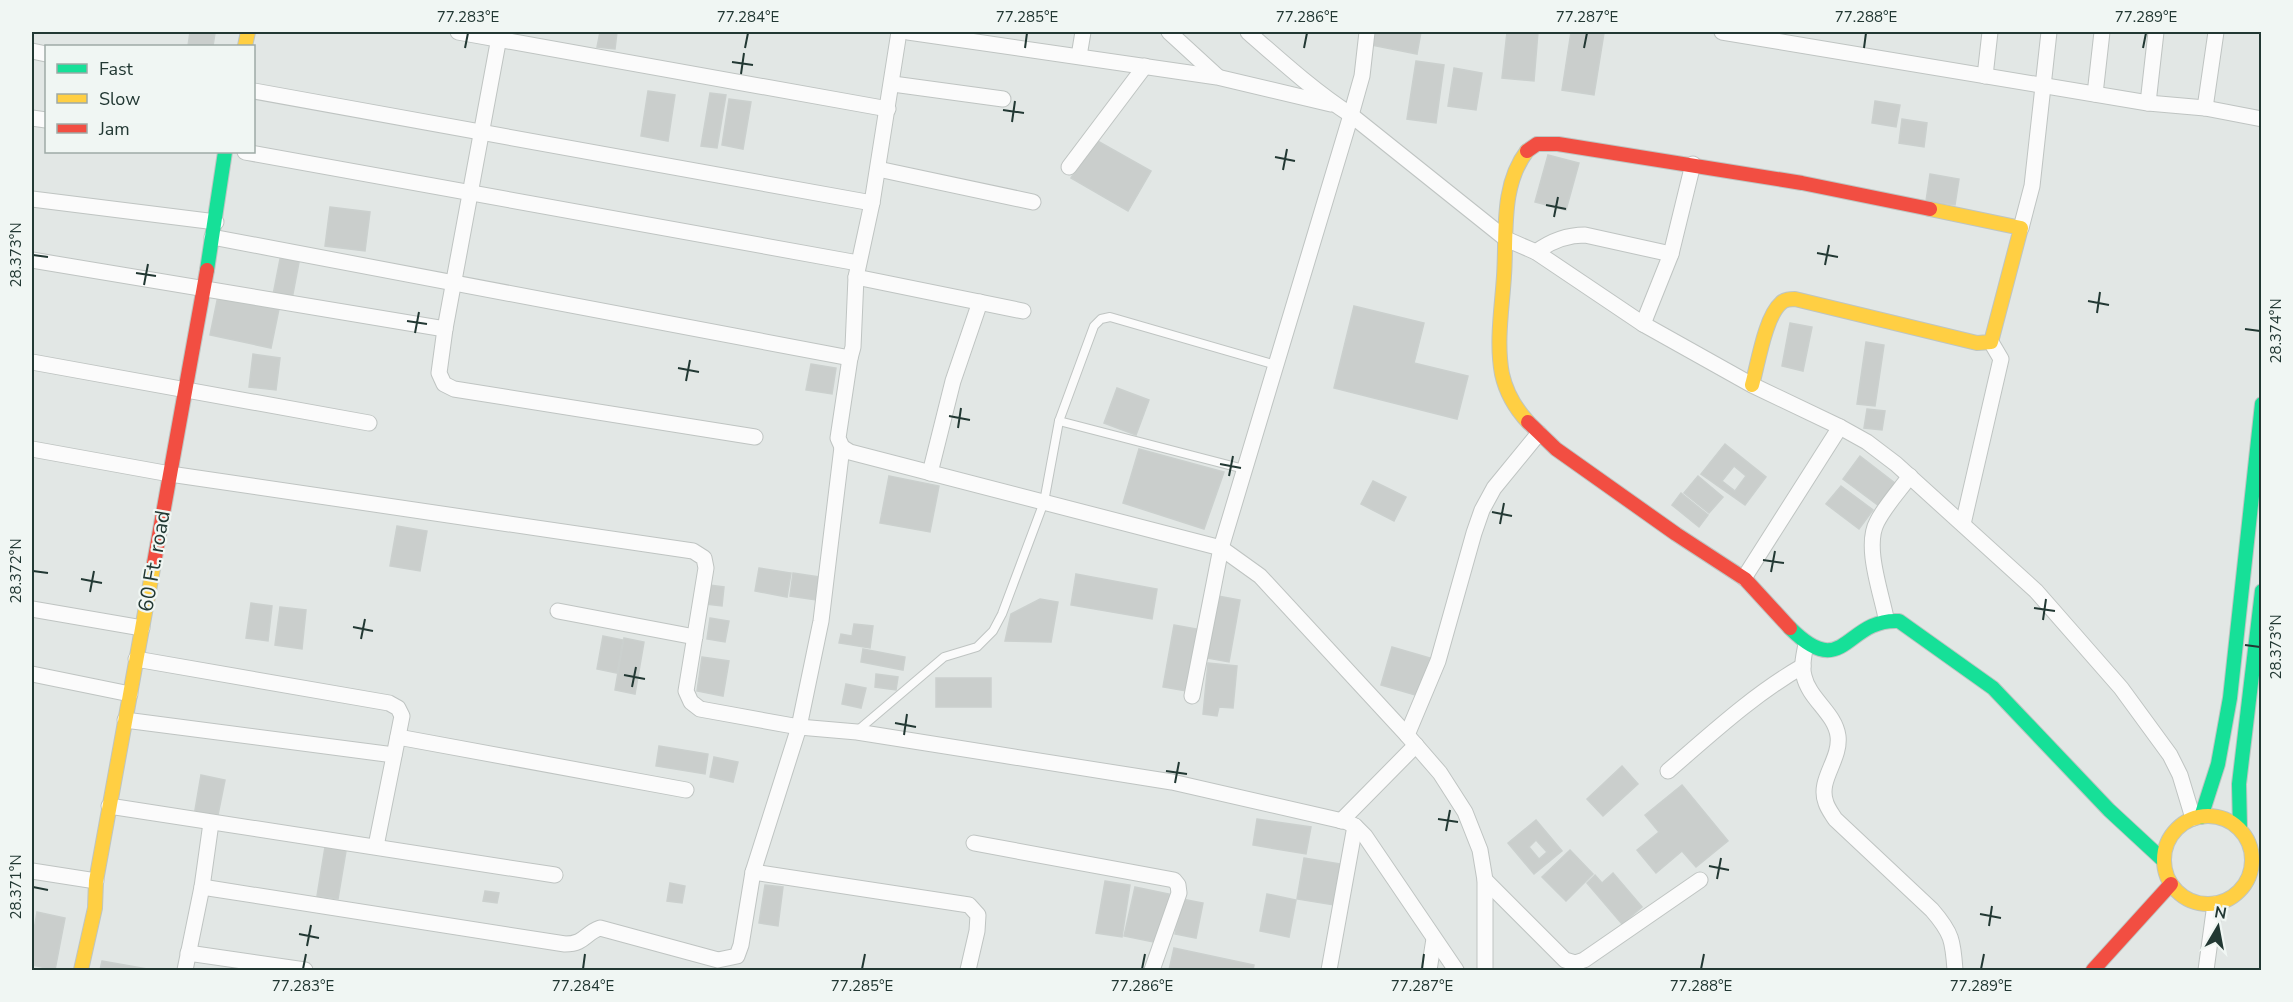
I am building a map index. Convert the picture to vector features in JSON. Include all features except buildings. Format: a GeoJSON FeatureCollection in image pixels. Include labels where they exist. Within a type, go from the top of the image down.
{"type":"FeatureCollection","features":[{"type":"Feature","properties":{"kind":"street"},"geometry":{"type":"LineString","coordinates":[[458,32],[500,35],[888,110]]}},
{"type":"Feature","properties":{"kind":"street"},"geometry":{"type":"LineString","coordinates":[[202,887],[565,944],[576,944],[600,928],[718,960],[727,960],[736,956],[741,945],[753,872],[799,727],[821,621],[842,447],[838,438],[853,347],[857,270],[878,169],[899,32]]}},
{"type":"Feature","properties":{"kind":"street"},"geometry":{"type":"LineString","coordinates":[[908,32],[1217,77],[1335,105]]}},
{"type":"Feature","properties":{"kind":"street"},"geometry":{"type":"LineString","coordinates":[[1079,56],[1083,32]]}},
{"type":"Feature","properties":{"kind":"street"},"geometry":{"type":"LineString","coordinates":[[1168,32],[1217,77]]}},
{"type":"Feature","properties":{"kind":"street"},"geometry":{"type":"LineString","coordinates":[[1248,32],[1285,65],[1506,239],[1536,252],[1643,324],[1875,448],[1910,476],[2036,591],[2121,688],[2170,755],[2197,818]]}},
{"type":"Feature","properties":{"kind":"street"},"geometry":{"type":"LineString","coordinates":[[1192,696],[1221,548],[1362,76],[1366,32]]}},
{"type":"Feature","properties":{"kind":"street"},"geometry":{"type":"LineString","coordinates":[[1722,32],[2148,103],[2205,108],[2262,119]]}},
{"type":"Feature","properties":{"kind":"street"},"geometry":{"type":"LineString","coordinates":[[1985,76],[1990,32]]}},
{"type":"Feature","properties":{"kind":"street"},"geometry":{"type":"LineString","coordinates":[[1963,524],[2001,358],[1991,342],[2032,186],[2049,32]]}},
{"type":"Feature","properties":{"kind":"street"},"geometry":{"type":"LineString","coordinates":[[2095,94],[2102,32]]}},
{"type":"Feature","properties":{"kind":"street"},"geometry":{"type":"LineString","coordinates":[[2148,103],[2156,32]]}},
{"type":"Feature","properties":{"kind":"street"},"geometry":{"type":"LineString","coordinates":[[2205,108],[2216,32]]}},
{"type":"Feature","properties":{"kind":"street"},"geometry":{"type":"LineString","coordinates":[[500,35],[445,329],[439,373],[444,384],[454,389],[755,437]]}},
{"type":"Feature","properties":{"kind":"street"},"geometry":{"type":"LineString","coordinates":[[1070,167],[1146,66]]}},
{"type":"Feature","properties":{"kind":"street"},"geometry":{"type":"LineString","coordinates":[[892,84],[1003,99]]}},
{"type":"Feature","properties":{"kind":"street"},"geometry":{"type":"LineString","coordinates":[[255,91],[872,203]]}},
{"type":"Feature","properties":{"kind":"street"},"geometry":{"type":"LineString","coordinates":[[2021,228],[1802,183],[1693,164],[1542,143],[1530,147],[1520,163],[1510,189],[1507,208],[1501,372],[1516,409],[1539,434],[1556,449],[1676,534],[1744,578],[1806,644],[1821,650],[1831,650],[1846,643],[1875,621],[1886,618],[1899,621],[1993,688],[2109,810],[2163,860]]}},
{"type":"Feature","properties":{"kind":"street","name":"60 Ft. road"},"geometry":{"type":"LineString","coordinates":[[81,970],[94,908],[96,881],[214,230],[225,153]]}},
{"type":"Feature","properties":{"kind":"street"},"geometry":{"type":"LineString","coordinates":[[251,153],[471,193],[857,270],[1023,311]]}},
{"type":"Feature","properties":{"kind":"street"},"geometry":{"type":"LineString","coordinates":[[1643,324],[1671,254],[1693,164]]}},
{"type":"Feature","properties":{"kind":"street"},"geometry":{"type":"LineString","coordinates":[[878,169],[1033,202]]}},
{"type":"Feature","properties":{"kind":"street"},"geometry":{"type":"LineString","coordinates":[[32,199],[214,230],[454,283],[850,358]]}},
{"type":"Feature","properties":{"kind":"street"},"geometry":{"type":"LineString","coordinates":[[1536,252],[1547,244],[1573,235],[1585,235],[1671,254]]}},
{"type":"Feature","properties":{"kind":"street"},"geometry":{"type":"LineString","coordinates":[[32,260],[445,329]]}},
{"type":"Feature","properties":{"kind":"street"},"geometry":{"type":"LineString","coordinates":[[1752,384],[1772,318],[1780,304],[1786,299],[1795,299],[1977,343],[1991,342]]}},
{"type":"Feature","properties":{"kind":"street"},"geometry":{"type":"LineString","coordinates":[[930,473],[953,381],[980,302]]}},
{"type":"Feature","properties":{"kind":"street"},"geometry":{"type":"LineString","coordinates":[[32,362],[369,423]]}},
{"type":"Feature","properties":{"kind":"street"},"geometry":{"type":"LineString","coordinates":[[2197,818],[2218,764],[2230,698],[2262,404]]}},
{"type":"Feature","properties":{"kind":"street"},"geometry":{"type":"LineString","coordinates":[[1744,578],[1840,428]]}},
{"type":"Feature","properties":{"kind":"street"},"geometry":{"type":"LineString","coordinates":[[1329,970],[1348,824],[1412,740],[1438,661],[1482,510],[1494,488],[1539,434]]}},
{"type":"Feature","properties":{"kind":"street"},"geometry":{"type":"LineString","coordinates":[[842,447],[850,452],[1221,548],[1260,576],[1412,740],[1440,773],[1465,812],[1480,850],[1485,880],[1485,970]]}},
{"type":"Feature","properties":{"kind":"street"},"geometry":{"type":"LineString","coordinates":[[32,449],[170,474],[693,551],[704,558],[706,568],[686,691],[691,702],[700,709],[799,727],[857,732],[1172,782],[1348,824],[1365,836],[1456,970]]}},
{"type":"Feature","properties":{"kind":"street"},"geometry":{"type":"LineString","coordinates":[[1886,618],[1871,546],[1872,533],[1877,521],[1910,476]]}},
{"type":"Feature","properties":{"kind":"street"},"geometry":{"type":"LineString","coordinates":[[2240,829],[2239,784],[2262,591]]}},
{"type":"Feature","properties":{"kind":"street"},"geometry":{"type":"LineString","coordinates":[[32,609],[142,628]]}},
{"type":"Feature","properties":{"kind":"street"},"geometry":{"type":"LineString","coordinates":[[558,611],[695,637]]}},
{"type":"Feature","properties":{"kind":"street"},"geometry":{"type":"LineString","coordinates":[[1806,644],[1804,678],[1834,723],[1838,737],[1837,750],[1823,788],[1826,803],[1835,819],[1946,925],[1953,942],[1955,970]]}},
{"type":"Feature","properties":{"kind":"street"},"geometry":{"type":"LineString","coordinates":[[136,659],[389,703],[398,708],[402,716],[376,846]]}},
{"type":"Feature","properties":{"kind":"street"},"geometry":{"type":"LineString","coordinates":[[1668,771],[1782,678],[1803,666]]}},
{"type":"Feature","properties":{"kind":"street"},"geometry":{"type":"LineString","coordinates":[[32,674],[130,694]]}},
{"type":"Feature","properties":{"kind":"street"},"geometry":{"type":"LineString","coordinates":[[125,720],[394,755]]}},
{"type":"Feature","properties":{"kind":"street"},"geometry":{"type":"LineString","coordinates":[[398,737],[686,790]]}},
{"type":"Feature","properties":{"kind":"street"},"geometry":{"type":"LineString","coordinates":[[110,806],[555,875]]}},
{"type":"Feature","properties":{"kind":"street"},"geometry":{"type":"LineString","coordinates":[[2208,816],[2222,818],[2240,829],[2247,838],[2257,861],[2248,882],[2240,892],[2225,902],[2208,905],[2188,900],[2177,892],[2166,876],[2163,860],[2166,844],[2176,829],[2197,818],[2208,816]]}},
{"type":"Feature","properties":{"kind":"street"},"geometry":{"type":"LineString","coordinates":[[185,970],[202,887],[211,823]]}},
{"type":"Feature","properties":{"kind":"street"},"geometry":{"type":"LineString","coordinates":[[974,843],[1174,880],[1178,885],[1179,893],[1152,970]]}},
{"type":"Feature","properties":{"kind":"street"},"geometry":{"type":"LineString","coordinates":[[32,871],[96,881]]}},
{"type":"Feature","properties":{"kind":"street"},"geometry":{"type":"LineString","coordinates":[[753,872],[969,905],[978,915],[977,931],[968,970]]}},
{"type":"Feature","properties":{"kind":"street"},"geometry":{"type":"LineString","coordinates":[[1485,880],[1554,950],[1565,960],[1578,967],[1584,960],[1700,880]]}},
{"type":"Feature","properties":{"kind":"street"},"geometry":{"type":"LineString","coordinates":[[2093,970],[2171,884]]}},
{"type":"Feature","properties":{"kind":"street"},"geometry":{"type":"LineString","coordinates":[[2206,970],[2216,903]]}},
{"type":"Feature","properties":{"kind":"street"},"geometry":{"type":"LineString","coordinates":[[1429,970],[1434,939]]}},
{"type":"Feature","properties":{"kind":"street"},"geometry":{"type":"LineString","coordinates":[[188,953],[305,970]]}},
{"type":"Feature","properties":{"kind":"lane"},"geometry":{"type":"LineString","coordinates":[[857,732],[944,657],[977,646],[993,631],[1002,614],[1044,502],[1059,421],[1094,326],[1101,319],[1110,317],[1276,365]]}},
{"type":"Feature","properties":{"kind":"lane"},"geometry":{"type":"LineString","coordinates":[[1059,421],[1245,469]]}},
{"type":"Feature","properties":{"kind":"traffic: fast"},"geometry":{"type":"LineString","coordinates":[[207,270],[225,153]]}},
{"type":"Feature","properties":{"kind":"traffic: fast"},"geometry":{"type":"LineString","coordinates":[[2201,817],[2218,764],[2230,698],[2262,404]]}},
{"type":"Feature","properties":{"kind":"traffic: fast"},"geometry":{"type":"LineString","coordinates":[[2240,829],[2239,784],[2262,591]]}},
{"type":"Feature","properties":{"kind":"traffic: fast"},"geometry":{"type":"LineString","coordinates":[[1790,628],[1808,643],[1823,650],[1834,649],[1845,644],[1867,629],[1881,623],[1899,621],[1993,688],[2109,810],[2163,860]]}},
{"type":"Feature","properties":{"kind":"traffic: slow"},"geometry":{"type":"LineString","coordinates":[[245,45],[248,32]]}},
{"type":"Feature","properties":{"kind":"traffic: slow"},"geometry":{"type":"LineString","coordinates":[[1527,151],[1512,180],[1506,211],[1500,362],[1506,387],[1515,405],[1528,422]]}},
{"type":"Feature","properties":{"kind":"traffic: slow"},"geometry":{"type":"LineString","coordinates":[[1752,385],[1771,319],[1781,303],[1788,300],[1795,299],[1977,343],[1991,342],[2021,228],[1930,209]]}},
{"type":"Feature","properties":{"kind":"traffic: slow"},"geometry":{"type":"LineString","coordinates":[[81,970],[95,908],[96,881],[154,563]]}},
{"type":"Feature","properties":{"kind":"traffic: slow"},"geometry":{"type":"LineString","coordinates":[[2208,816],[2233,823],[2245,835],[2252,860],[2245,885],[2233,897],[2208,904],[2183,897],[2171,885],[2164,860],[2171,835],[2183,823],[2208,816]]}},
{"type":"Feature","properties":{"kind":"traffic: jam"},"geometry":{"type":"LineString","coordinates":[[1527,151],[1537,144],[1558,144],[1802,183],[1930,209]]}},
{"type":"Feature","properties":{"kind":"traffic: jam"},"geometry":{"type":"LineString","coordinates":[[154,563],[207,270]]}},
{"type":"Feature","properties":{"kind":"traffic: jam"},"geometry":{"type":"LineString","coordinates":[[1528,422],[1556,449],[1676,534],[1745,579],[1790,628]]}},
{"type":"Feature","properties":{"kind":"traffic: jam"},"geometry":{"type":"LineString","coordinates":[[2093,970],[2171,884]]}}]}
